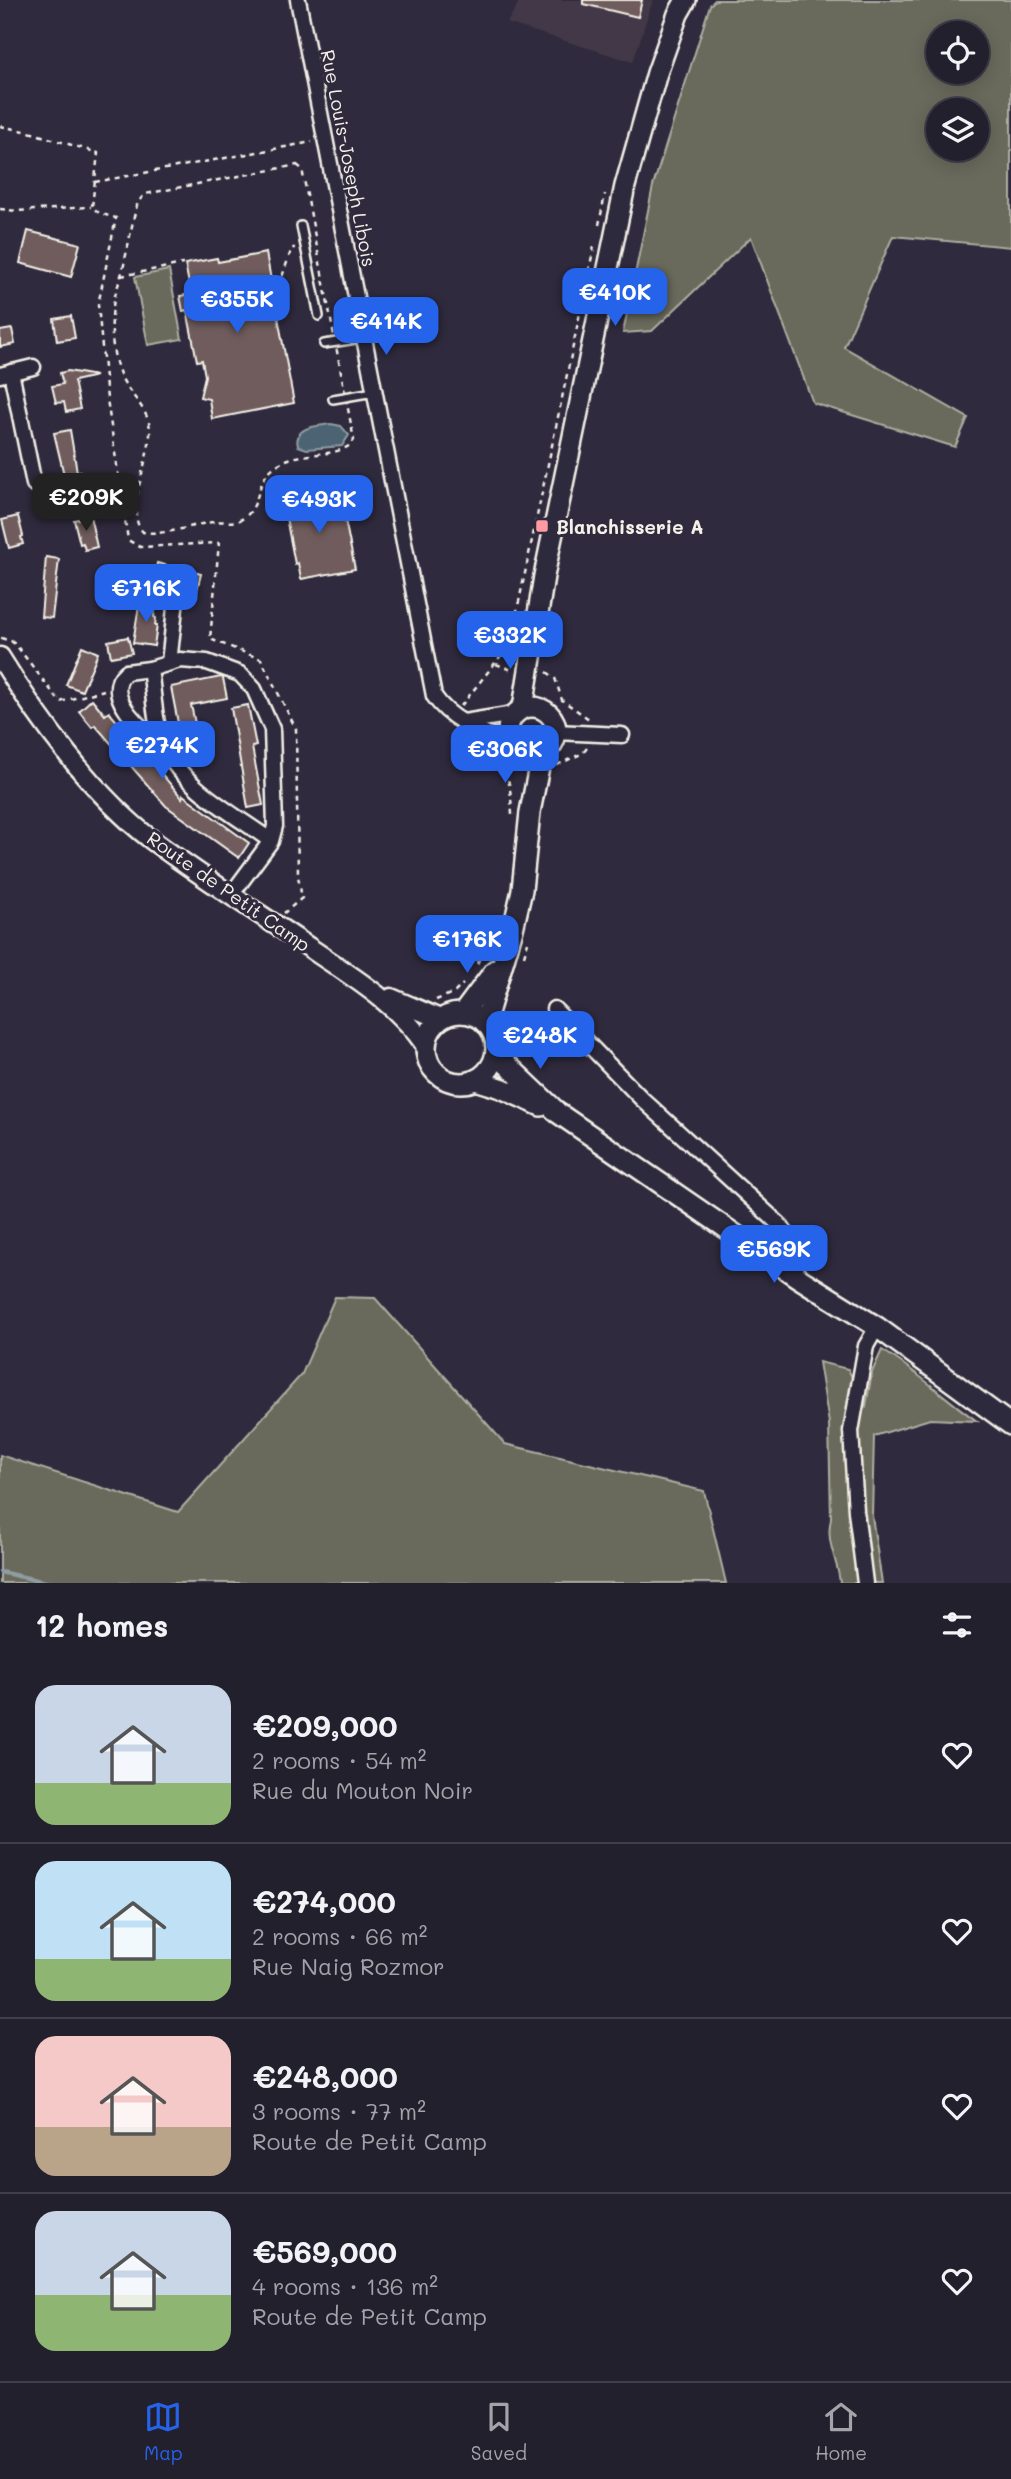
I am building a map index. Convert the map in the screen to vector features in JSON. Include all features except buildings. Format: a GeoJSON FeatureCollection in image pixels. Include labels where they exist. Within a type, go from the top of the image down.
{"type":"FeatureCollection","features":[{"type":"Feature","properties":{"kind":"main road"},"geometry":{"type":"LineString","coordinates":[[544,710],[534,672],[534,638],[544,576],[625,186],[657,73],[681,5]]}},
{"type":"Feature","properties":{"kind":"main road"},"geometry":{"type":"LineString","coordinates":[[530,812],[516,748],[508,732],[508,725],[519,711],[534,672]]}},
{"type":"Feature","properties":{"kind":"main road"},"geometry":{"type":"LineString","coordinates":[[516,748],[535,755],[550,746],[555,732],[552,718],[544,710],[534,707],[519,711]]}},
{"type":"Feature","properties":{"kind":"main road"},"geometry":{"type":"LineString","coordinates":[[485,1023],[522,890],[530,812],[542,752]]}},
{"type":"Feature","properties":{"kind":"main road"},"geometry":{"type":"LineString","coordinates":[[463,1013],[502,961]]}},
{"type":"Feature","properties":{"kind":"main road"},"geometry":{"type":"LineString","coordinates":[[463,1013],[476,1016],[485,1023],[492,1032],[496,1054],[490,1067],[475,1080],[453,1083],[434,1071],[428,1061],[426,1046],[428,1034],[440,1019],[463,1013]]}},
{"type":"Feature","properties":{"kind":"main road"},"geometry":{"type":"LineString","coordinates":[[496,1054],[558,1113],[797,1277],[877,1328],[1011,1425]]}},
{"type":"Feature","properties":{"kind":"main road"},"geometry":{"type":"LineString","coordinates":[[475,1080],[501,1088],[558,1113]]}},
{"type":"Feature","properties":{"kind":"street","name":"Rue Louis-Joseph Libois"},"geometry":{"type":"LineString","coordinates":[[298,0],[434,696],[441,707],[464,722],[516,748]]}},
{"type":"Feature","properties":{"kind":"street"},"geometry":{"type":"LineString","coordinates":[[33,367],[6,373],[34,484]]}},
{"type":"Feature","properties":{"kind":"street"},"geometry":{"type":"LineString","coordinates":[[169,663],[176,599]]}},
{"type":"Feature","properties":{"kind":"street","name":"Route de Petit Camp"},"geometry":{"type":"LineString","coordinates":[[0,657],[16,684],[75,762],[109,800],[150,838],[372,989],[411,1025],[426,1046]]}},
{"type":"Feature","properties":{"kind":"street"},"geometry":{"type":"LineString","coordinates":[[231,895],[271,841],[275,826],[272,729],[254,689],[240,674],[191,659],[126,672],[117,684],[120,701],[145,731],[165,749],[187,780],[271,841]]}},
{"type":"Feature","properties":{"kind":"street"},"geometry":{"type":"LineString","coordinates":[[150,669],[165,749]]}},
{"type":"Feature","properties":{"kind":"street"},"geometry":{"type":"LineString","coordinates":[[464,722],[519,711]]}},
{"type":"Feature","properties":{"kind":"street"},"geometry":{"type":"LineString","coordinates":[[555,732],[622,735]]}},
{"type":"Feature","properties":{"kind":"street","name":"Route de Petit Camp"},"geometry":{"type":"LineString","coordinates":[[372,989],[440,1019]]}},
{"type":"Feature","properties":{"kind":"street"},"geometry":{"type":"LineString","coordinates":[[554,1009],[642,1099],[779,1224],[795,1246],[797,1277]]}},
{"type":"Feature","properties":{"kind":"street"},"geometry":{"type":"LineString","coordinates":[[865,1583],[856,1511],[851,1431],[866,1346],[877,1328]]}},
{"type":"Feature","properties":{"kind":"lane"},"geometry":{"type":"LineString","coordinates":[[301,226],[319,316]]}},
{"type":"Feature","properties":{"kind":"lane"},"geometry":{"type":"LineString","coordinates":[[324,344],[364,338]]}},
{"type":"Feature","properties":{"kind":"lane"},"geometry":{"type":"LineString","coordinates":[[333,399],[375,392]]}},
{"type":"Feature","properties":{"kind":"path"},"geometry":{"type":"LineString","coordinates":[[0,126],[98,153],[92,207]]}},
{"type":"Feature","properties":{"kind":"path"},"geometry":{"type":"LineString","coordinates":[[95,182],[326,140]]}},
{"type":"Feature","properties":{"kind":"path"},"geometry":{"type":"LineString","coordinates":[[292,165],[300,166],[335,342],[354,440],[352,444],[336,451],[297,456],[274,466],[264,476],[252,508],[245,517],[237,521],[216,521],[156,533],[143,532],[137,523],[136,507],[149,451],[150,429],[147,416],[120,377],[114,346],[113,309],[132,220],[141,197],[292,165]]}},
{"type":"Feature","properties":{"kind":"path"},"geometry":{"type":"LineString","coordinates":[[0,209],[17,211],[92,207],[99,213],[116,218],[98,305],[107,399],[128,540],[140,547],[219,542],[210,639],[261,659],[296,729],[298,876],[302,898],[282,915]]}},
{"type":"Feature","properties":{"kind":"path"},"geometry":{"type":"LineString","coordinates":[[284,286],[282,277],[292,248],[305,246]]}},
{"type":"Feature","properties":{"kind":"path"},"geometry":{"type":"LineString","coordinates":[[121,276],[183,264]]}},
{"type":"Feature","properties":{"kind":"path"},"geometry":{"type":"LineString","coordinates":[[1,638],[16,645],[60,702],[102,691],[117,684]]}},
{"type":"Feature","properties":{"kind":"path"},"geometry":{"type":"LineString","coordinates":[[496,664],[521,672],[550,672],[555,678],[562,700],[591,721],[593,734]]}},
{"type":"Feature","properties":{"kind":"shaded area"},"geometry":{"type":"Polygon","coordinates":[[[520,0],[653,0],[633,62],[507,23],[520,0]]]}},
{"type":"Feature","properties":{"kind":"green space"},"geometry":{"type":"Polygon","coordinates":[[[715,0],[1011,0],[1011,247],[893,236],[844,347],[968,418],[955,447],[813,403],[751,237],[652,331],[623,333],[653,186],[710,5],[715,0]]]}},
{"type":"Feature","properties":{"kind":"green space"},"geometry":{"type":"Polygon","coordinates":[[[169,270],[182,339],[148,345],[135,277],[169,270]]]}},
{"type":"Feature","properties":{"kind":"green space"},"geometry":{"type":"Polygon","coordinates":[[[335,1297],[375,1298],[505,1444],[704,1491],[726,1583],[0,1583],[0,1455],[178,1512],[302,1374],[335,1297]]]}},
{"type":"Feature","properties":{"kind":"green space"},"geometry":{"type":"Polygon","coordinates":[[[882,1350],[907,1366],[977,1421],[930,1419],[874,1436],[872,1516],[882,1583],[840,1583],[830,1535],[829,1423],[819,1362],[848,1369],[866,1406],[872,1372],[882,1350]]]}},
{"type":"Feature","properties":{"kind":"water"},"geometry":{"type":"Polygon","coordinates":[[[331,424],[341,426],[349,435],[342,446],[307,449],[298,446],[299,434],[307,428],[331,424]]]}},
{"type":"Feature","properties":{"kind":"waterway"},"geometry":{"type":"LineString","coordinates":[[0,1572],[50,1583]]}},
{"type":"Feature","properties":{"kind":"place","name":"Blanchisserie A"},"geometry":{"type":"Point","coordinates":[542,526]}}]}
